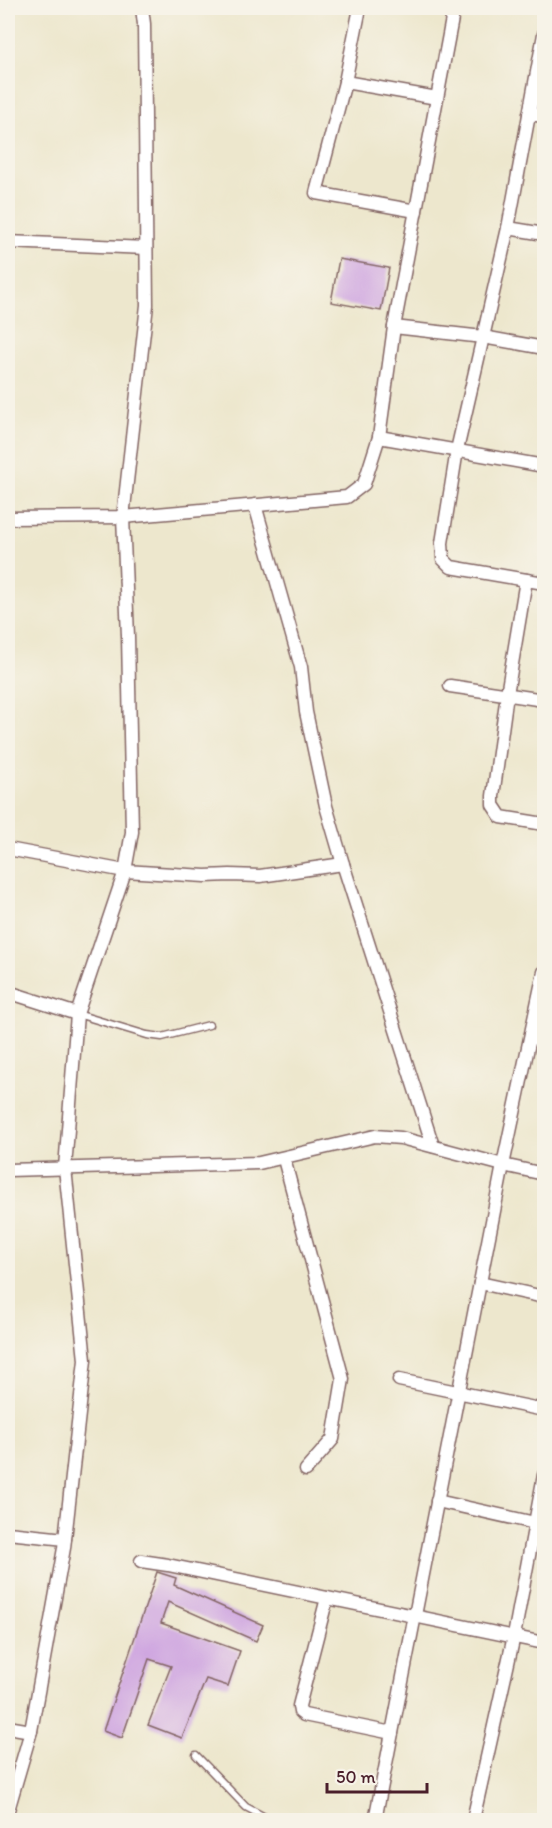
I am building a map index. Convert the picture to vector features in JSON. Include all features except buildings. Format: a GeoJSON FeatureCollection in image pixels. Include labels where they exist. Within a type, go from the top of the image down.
{"type":"FeatureCollection","features":[{"type":"Feature","properties":{"kind":"street"},"geometry":{"type":"LineString","coordinates":[[8,1810],[31,1731],[65,1539],[85,1360],[65,1168],[77,1014],[125,871],[132,832],[123,517],[147,304],[142,8]]}},
{"type":"Feature","properties":{"kind":"street"},"geometry":{"type":"LineString","coordinates":[[360,8],[345,82],[316,193],[416,211]]}},
{"type":"Feature","properties":{"kind":"street"},"geometry":{"type":"LineString","coordinates":[[8,518],[123,517],[255,506],[347,497],[364,484],[379,437],[394,327],[454,8]]}},
{"type":"Feature","properties":{"kind":"street"},"geometry":{"type":"LineString","coordinates":[[544,34],[508,228],[458,450],[442,543],[443,559],[451,567],[544,584]]}},
{"type":"Feature","properties":{"kind":"street"},"geometry":{"type":"LineString","coordinates":[[345,82],[437,98]]}},
{"type":"Feature","properties":{"kind":"street"},"geometry":{"type":"LineString","coordinates":[[529,114],[544,116]]}},
{"type":"Feature","properties":{"kind":"street"},"geometry":{"type":"LineString","coordinates":[[508,228],[544,234]]}},
{"type":"Feature","properties":{"kind":"street"},"geometry":{"type":"LineString","coordinates":[[8,242],[146,248]]}},
{"type":"Feature","properties":{"kind":"street"},"geometry":{"type":"LineString","coordinates":[[394,327],[483,337],[544,348]]}},
{"type":"Feature","properties":{"kind":"street"},"geometry":{"type":"LineString","coordinates":[[379,437],[544,466]]}},
{"type":"Feature","properties":{"kind":"street"},"geometry":{"type":"LineString","coordinates":[[255,506],[301,667],[306,712],[326,806],[433,1146]]}},
{"type":"Feature","properties":{"kind":"street"},"geometry":{"type":"LineString","coordinates":[[526,580],[492,796],[493,805],[501,817],[544,824]]}},
{"type":"Feature","properties":{"kind":"street"},"geometry":{"type":"LineString","coordinates":[[450,686],[544,700]]}},
{"type":"Feature","properties":{"kind":"street"},"geometry":{"type":"LineString","coordinates":[[8,849],[125,871],[249,877],[343,864]]}},
{"type":"Feature","properties":{"kind":"street"},"geometry":{"type":"LineString","coordinates":[[375,1821],[503,1166],[544,972]]}},
{"type":"Feature","properties":{"kind":"street"},"geometry":{"type":"LineString","coordinates":[[8,992],[77,1014]]}},
{"type":"Feature","properties":{"kind":"street"},"geometry":{"type":"LineString","coordinates":[[8,1170],[260,1163],[375,1136],[401,1138],[503,1166],[544,1174]]}},
{"type":"Feature","properties":{"kind":"street"},"geometry":{"type":"LineString","coordinates":[[284,1159],[343,1379],[333,1439],[306,1470]]}},
{"type":"Feature","properties":{"kind":"street"},"geometry":{"type":"LineString","coordinates":[[480,1282],[544,1296]]}},
{"type":"Feature","properties":{"kind":"street"},"geometry":{"type":"LineString","coordinates":[[399,1380],[544,1410]]}},
{"type":"Feature","properties":{"kind":"street"},"geometry":{"type":"LineString","coordinates":[[473,1821],[540,1524],[544,1475]]}},
{"type":"Feature","properties":{"kind":"street"},"geometry":{"type":"LineString","coordinates":[[437,1501],[540,1524]]}},
{"type":"Feature","properties":{"kind":"street"},"geometry":{"type":"LineString","coordinates":[[8,1533],[65,1539]]}},
{"type":"Feature","properties":{"kind":"street"},"geometry":{"type":"LineString","coordinates":[[141,1561],[544,1643]]}},
{"type":"Feature","properties":{"kind":"street"},"geometry":{"type":"LineString","coordinates":[[327,1598],[299,1706],[300,1712],[304,1715],[392,1733]]}},
{"type":"Feature","properties":{"kind":"street"},"geometry":{"type":"LineString","coordinates":[[8,1727],[31,1731]]}},
{"type":"Feature","properties":{"kind":"lane"},"geometry":{"type":"LineString","coordinates":[[77,1014],[147,1035],[162,1037],[209,1025]]}},
{"type":"Feature","properties":{"kind":"lane"},"geometry":{"type":"LineString","coordinates":[[196,1755],[246,1807],[270,1821]]}}]}
